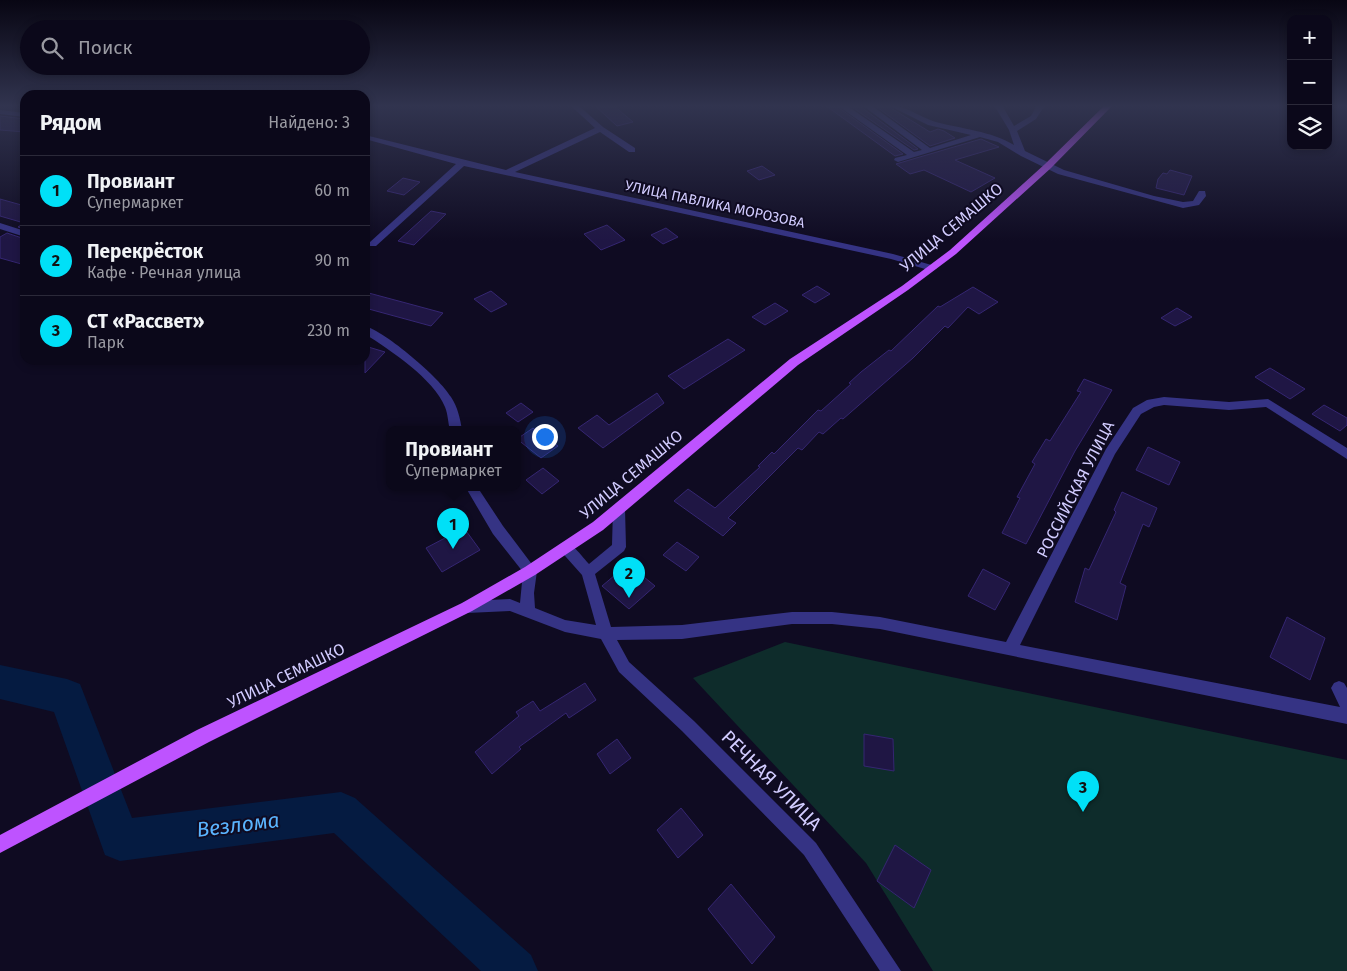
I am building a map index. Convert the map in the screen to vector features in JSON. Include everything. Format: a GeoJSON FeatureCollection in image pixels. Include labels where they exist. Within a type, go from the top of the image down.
{"type":"FeatureCollection","features":[{"type":"Feature","properties":{"kind":"main road","name":"УЛИЦА СЕМАШКО"},"geometry":{"type":"LineString","coordinates":[[0,844],[202,736],[467,607],[530,571],[619,509],[794,362],[932,268],[976,232],[1064,150]]}},
{"type":"Feature","properties":{"kind":"street","name":"УЛИЦА ПАВЛИКА МОРОЗОВА"},"geometry":{"type":"LineString","coordinates":[[413,150],[506,173],[893,257],[932,268]]}},
{"type":"Feature","properties":{"kind":"street"},"geometry":{"type":"LineString","coordinates":[[506,173],[554,150]]}},
{"type":"Feature","properties":{"kind":"street"},"geometry":{"type":"LineString","coordinates":[[906,150],[913,155]]}},
{"type":"Feature","properties":{"kind":"street"},"geometry":{"type":"LineString","coordinates":[[898,160],[928,150]]}},
{"type":"Feature","properties":{"kind":"street"},"geometry":{"type":"LineString","coordinates":[[1018,150],[1048,166],[1083,179],[1183,205],[1196,203],[1202,196],[1202,192]]}},
{"type":"Feature","properties":{"kind":"street"},"geometry":{"type":"LineString","coordinates":[[373,244],[462,163]]}},
{"type":"Feature","properties":{"kind":"street"},"geometry":{"type":"LineString","coordinates":[[0,226],[20,232]]}},
{"type":"Feature","properties":{"kind":"street"},"geometry":{"type":"LineString","coordinates":[[370,331],[403,354],[434,384],[451,406],[455,426]]}},
{"type":"Feature","properties":{"kind":"street","name":"РОССИЙСКАЯ УЛИЦА"},"geometry":{"type":"LineString","coordinates":[[1010,649],[1110,452],[1137,411],[1151,403],[1164,401],[1229,406],[1268,403],[1347,454]]}},
{"type":"Feature","properties":{"kind":"street"},"geometry":{"type":"LineString","coordinates":[[474,491],[498,530],[530,571],[527,594],[528,612]]}},
{"type":"Feature","properties":{"kind":"street"},"geometry":{"type":"LineString","coordinates":[[565,548],[588,572],[619,547],[619,509]]}},
{"type":"Feature","properties":{"kind":"street","name":"РЕЧНАЯ УЛИЦА"},"geometry":{"type":"LineString","coordinates":[[588,572],[606,633],[624,667],[688,726],[810,849],[891,971]]}},
{"type":"Feature","properties":{"kind":"street"},"geometry":{"type":"LineString","coordinates":[[467,607],[510,605],[565,626],[606,633],[682,632],[792,618],[832,618],[880,623],[1347,716]]}},
{"type":"Feature","properties":{"kind":"street"},"geometry":{"type":"LineString","coordinates":[[1339,688],[1347,704]]}},
{"type":"Feature","properties":{"kind":"green space"},"geometry":{"type":"Polygon","coordinates":[[[785,642],[1347,760],[1347,971],[933,971],[866,863],[693,678],[785,642]]]}},
{"type":"Feature","properties":{"kind":"building"},"geometry":{"type":"Polygon","coordinates":[[[887,150],[898,150],[903,154],[895,156],[887,150]]]}},
{"type":"Feature","properties":{"kind":"building"},"geometry":{"type":"Polygon","coordinates":[[[943,150],[988,150],[955,160],[995,178],[971,192],[924,170],[910,174],[896,164],[943,150]]]}},
{"type":"Feature","properties":{"kind":"building"},"geometry":{"type":"Polygon","coordinates":[[[762,166],[775,175],[759,180],[747,171],[762,166]]]}},
{"type":"Feature","properties":{"kind":"building"},"geometry":{"type":"Polygon","coordinates":[[[1170,170],[1192,176],[1184,195],[1156,188],[1158,179],[1163,173],[1167,174],[1170,170]]]}},
{"type":"Feature","properties":{"kind":"building"},"geometry":{"type":"Polygon","coordinates":[[[403,178],[420,182],[404,195],[387,191],[403,178]]]}},
{"type":"Feature","properties":{"kind":"building"},"geometry":{"type":"Polygon","coordinates":[[[0,199],[20,205],[20,222],[0,216],[0,199]]]}},
{"type":"Feature","properties":{"kind":"building"},"geometry":{"type":"Polygon","coordinates":[[[431,211],[446,214],[414,245],[398,241],[431,211]]]}},
{"type":"Feature","properties":{"kind":"building"},"geometry":{"type":"Polygon","coordinates":[[[607,225],[625,240],[601,250],[584,234],[607,225]]]}},
{"type":"Feature","properties":{"kind":"building"},"geometry":{"type":"Polygon","coordinates":[[[666,228],[678,237],[663,244],[651,235],[666,228]]]}},
{"type":"Feature","properties":{"kind":"building"},"geometry":{"type":"Polygon","coordinates":[[[7,233],[20,237],[20,264],[0,258],[0,237],[7,233]]]}},
{"type":"Feature","properties":{"kind":"building"},"geometry":{"type":"Polygon","coordinates":[[[817,286],[830,294],[815,303],[802,295],[817,286]]]}},
{"type":"Feature","properties":{"kind":"building"},"geometry":{"type":"Polygon","coordinates":[[[973,287],[998,302],[979,314],[968,307],[948,328],[945,326],[913,358],[843,419],[841,418],[823,434],[819,432],[802,450],[798,448],[728,518],[736,523],[723,536],[674,501],[688,489],[715,508],[760,467],[758,466],[772,452],[774,454],[818,410],[821,411],[851,384],[849,383],[861,372],[889,350],[891,351],[938,306],[940,307],[973,287]]]}},
{"type":"Feature","properties":{"kind":"building"},"geometry":{"type":"Polygon","coordinates":[[[491,291],[507,304],[491,312],[474,299],[491,291]]]}},
{"type":"Feature","properties":{"kind":"building"},"geometry":{"type":"Polygon","coordinates":[[[370,293],[443,313],[431,326],[370,309],[370,293]]]}},
{"type":"Feature","properties":{"kind":"building"},"geometry":{"type":"Polygon","coordinates":[[[775,303],[788,311],[765,325],[752,317],[775,303]]]}},
{"type":"Feature","properties":{"kind":"building"},"geometry":{"type":"Polygon","coordinates":[[[1177,308],[1192,317],[1175,326],[1161,318],[1177,308]]]}},
{"type":"Feature","properties":{"kind":"building"},"geometry":{"type":"Polygon","coordinates":[[[728,339],[745,350],[684,389],[668,376],[728,339]]]}},
{"type":"Feature","properties":{"kind":"building"},"geometry":{"type":"Polygon","coordinates":[[[370,348],[385,352],[365,373],[365,365],[370,365],[370,348]]]}},
{"type":"Feature","properties":{"kind":"building"},"geometry":{"type":"Polygon","coordinates":[[[1270,368],[1305,389],[1290,399],[1255,377],[1270,368]]]}},
{"type":"Feature","properties":{"kind":"building"},"geometry":{"type":"Polygon","coordinates":[[[1084,379],[1112,390],[1075,451],[1026,544],[1002,533],[1020,498],[1017,497],[1035,464],[1032,462],[1046,439],[1050,441],[1081,392],[1077,391],[1084,379]]]}},
{"type":"Feature","properties":{"kind":"building"},"geometry":{"type":"Polygon","coordinates":[[[657,393],[664,403],[603,448],[578,428],[597,415],[609,425],[657,393]]]}},
{"type":"Feature","properties":{"kind":"building"},"geometry":{"type":"Polygon","coordinates":[[[521,403],[533,412],[518,422],[506,413],[521,403]]]}},
{"type":"Feature","properties":{"kind":"building"},"geometry":{"type":"Polygon","coordinates":[[[1324,405],[1347,418],[1347,425],[1340,431],[1312,414],[1324,405]]]}},
{"type":"Feature","properties":{"kind":"building"},"geometry":{"type":"Polygon","coordinates":[[[533,428],[558,446],[541,458],[521,442],[521,436],[533,428]]]}},
{"type":"Feature","properties":{"kind":"building"},"geometry":{"type":"Polygon","coordinates":[[[1148,447],[1180,462],[1169,485],[1136,470],[1148,447]]]}},
{"type":"Feature","properties":{"kind":"building"},"geometry":{"type":"Polygon","coordinates":[[[543,468],[559,481],[542,494],[526,480],[543,468]]]}},
{"type":"Feature","properties":{"kind":"building"},"geometry":{"type":"Polygon","coordinates":[[[1122,492],[1157,508],[1149,527],[1143,524],[1120,583],[1126,586],[1117,620],[1075,602],[1085,568],[1089,570],[1116,512],[1114,510],[1122,492]]]}},
{"type":"Feature","properties":{"kind":"building"},"geometry":{"type":"Polygon","coordinates":[[[464,528],[480,550],[442,572],[426,548],[464,528]]]}},
{"type":"Feature","properties":{"kind":"building"},"geometry":{"type":"Polygon","coordinates":[[[677,542],[699,557],[686,571],[663,555],[677,542]]]}},
{"type":"Feature","properties":{"kind":"building"},"geometry":{"type":"Polygon","coordinates":[[[628,564],[655,586],[629,609],[602,586],[628,564]]]}},
{"type":"Feature","properties":{"kind":"building"},"geometry":{"type":"Polygon","coordinates":[[[983,569],[1010,583],[995,610],[968,596],[983,569]]]}},
{"type":"Feature","properties":{"kind":"building"},"geometry":{"type":"Polygon","coordinates":[[[1287,617],[1325,638],[1310,680],[1270,657],[1287,617]]]}},
{"type":"Feature","properties":{"kind":"building"},"geometry":{"type":"Polygon","coordinates":[[[585,683],[596,700],[569,718],[566,713],[519,747],[521,749],[492,774],[475,752],[519,716],[516,712],[533,701],[540,711],[585,683]]]}},
{"type":"Feature","properties":{"kind":"building"},"geometry":{"type":"Polygon","coordinates":[[[864,734],[893,739],[894,771],[864,766],[864,734]]]}},
{"type":"Feature","properties":{"kind":"building"},"geometry":{"type":"Polygon","coordinates":[[[617,739],[631,758],[610,774],[597,754],[617,739]]]}},
{"type":"Feature","properties":{"kind":"building"},"geometry":{"type":"Polygon","coordinates":[[[681,808],[703,835],[678,858],[657,830],[681,808]]]}},
{"type":"Feature","properties":{"kind":"building"},"geometry":{"type":"Polygon","coordinates":[[[895,845],[931,870],[914,908],[877,881],[895,845]]]}},
{"type":"Feature","properties":{"kind":"building"},"geometry":{"type":"Polygon","coordinates":[[[731,884],[775,937],[752,964],[708,909],[731,884]]]}},
{"type":"Feature","properties":{"kind":"waterway","name":"Везлома"},"geometry":{"type":"LineString","coordinates":[[0,682],[67,697],[120,840],[341,812],[515,971]]}},
{"type":"Feature","properties":{"kind":"place","name":"Провиант"},"geometry":{"type":"Point","coordinates":[453,549]}},
{"type":"Feature","properties":{"kind":"place","name":"Перекрёсток"},"geometry":{"type":"Point","coordinates":[629,598]}},
{"type":"Feature","properties":{"kind":"place","name":"СТ «Рассвет»"},"geometry":{"type":"Point","coordinates":[1083,812]}}]}
